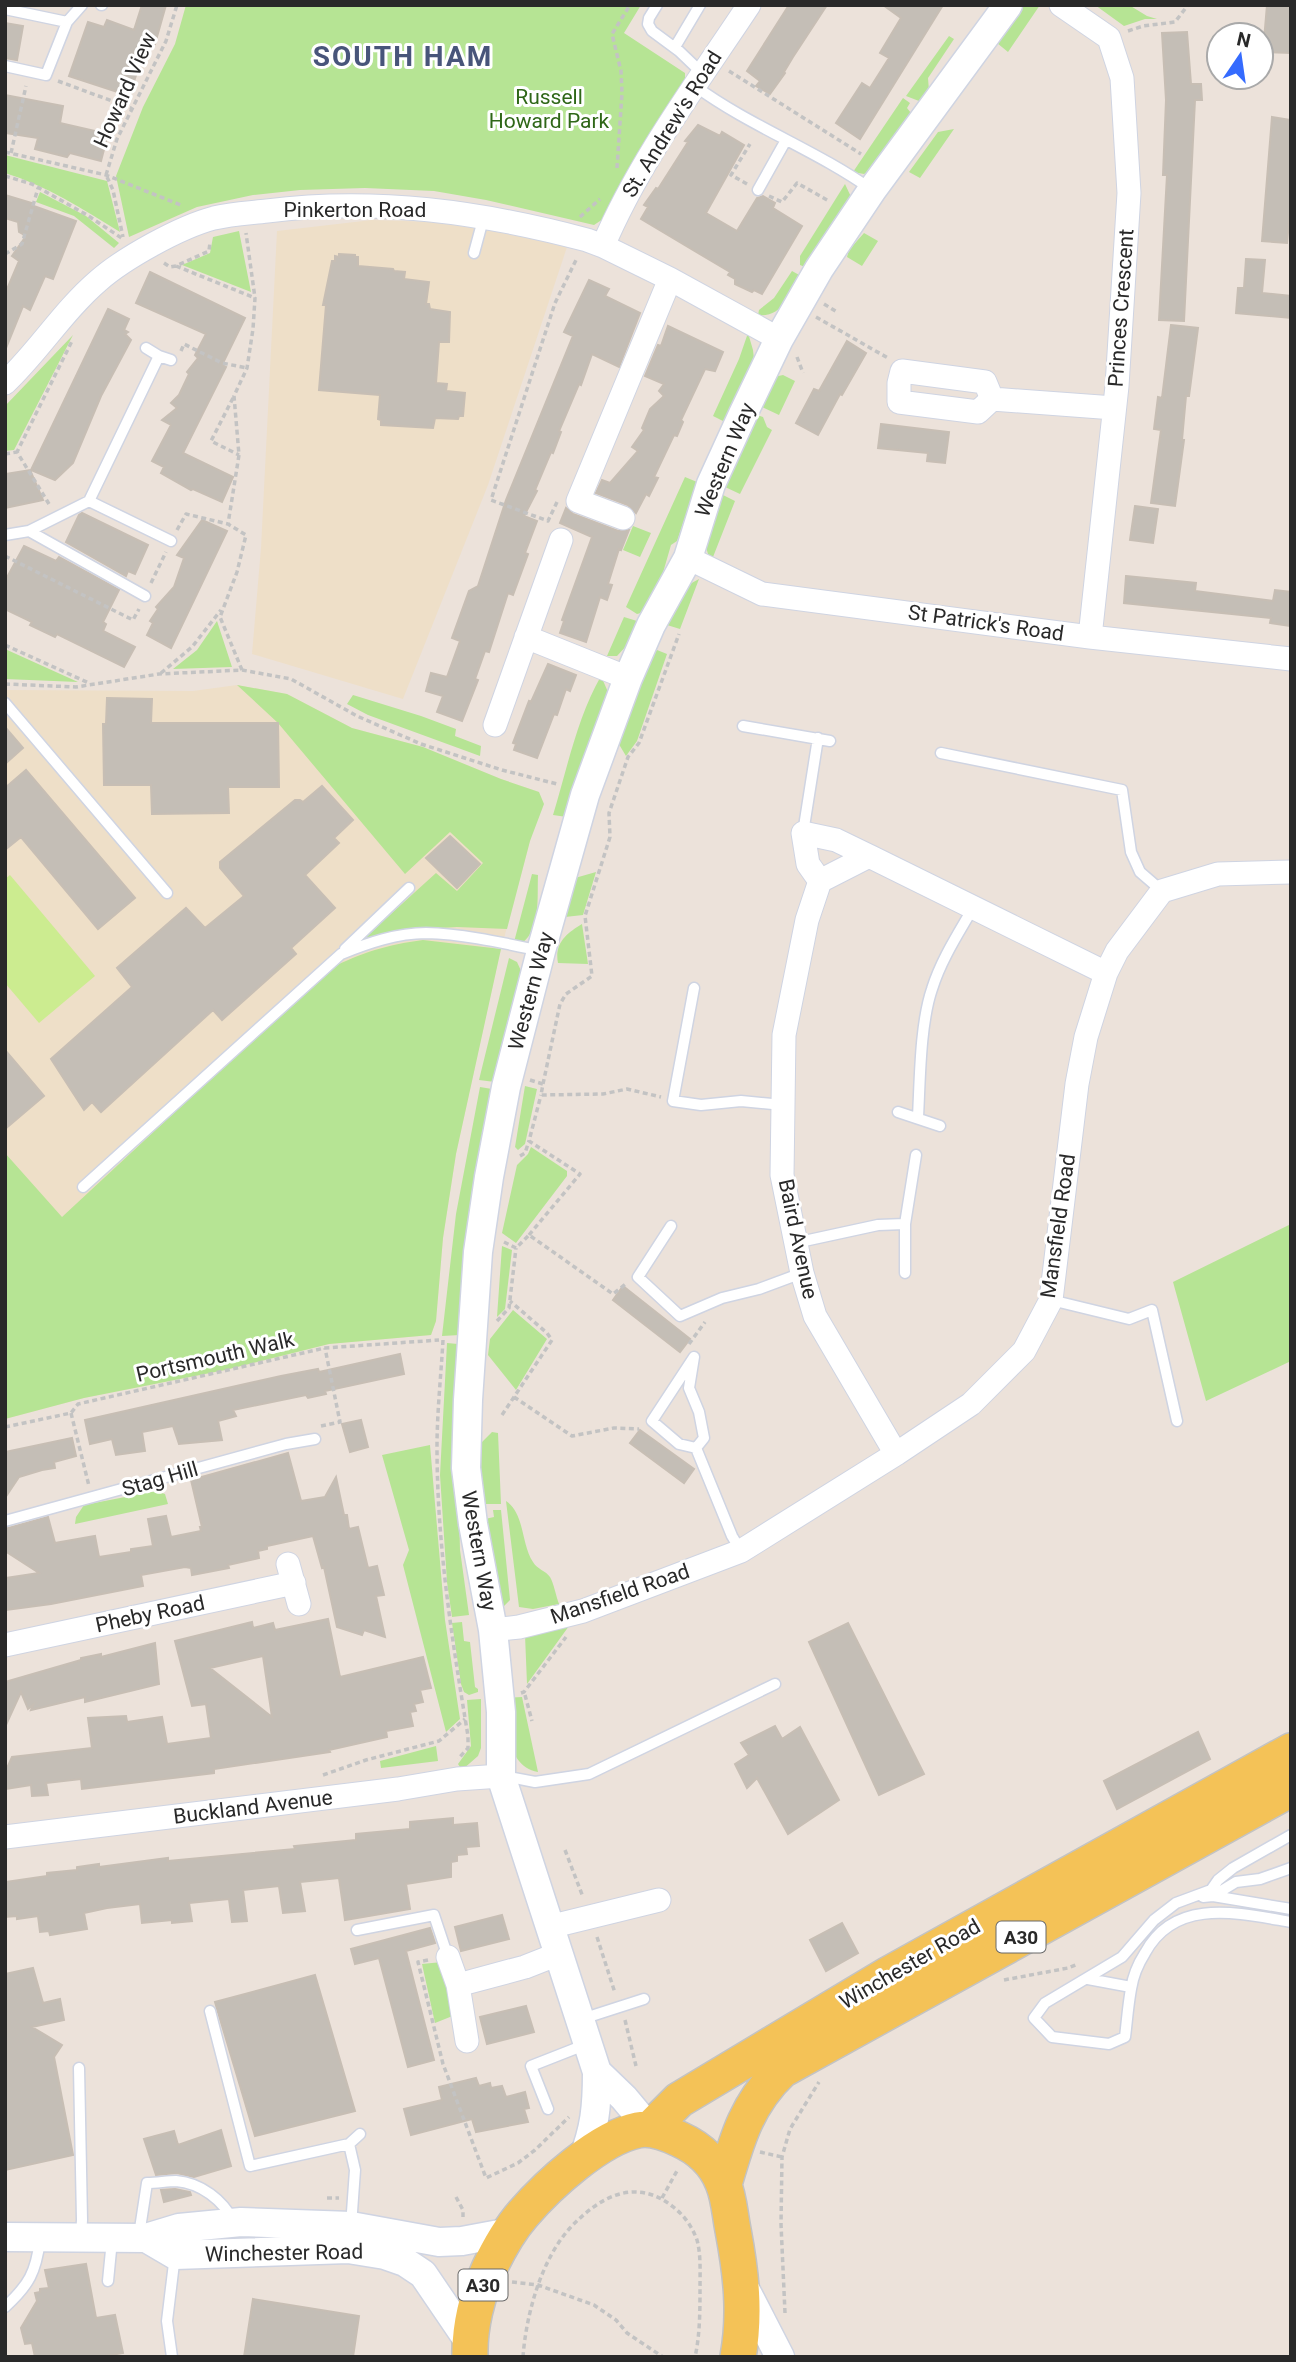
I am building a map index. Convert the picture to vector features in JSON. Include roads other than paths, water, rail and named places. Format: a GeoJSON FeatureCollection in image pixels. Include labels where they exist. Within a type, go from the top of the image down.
{"type":"FeatureCollection","features":[{"type":"Feature","properties":{"kind":"main road","name":"Winchester Road"},"geometry":{"type":"LineString","coordinates":[[650,2129],[679,2100],[889,1974],[1291,1751]]}},
{"type":"Feature","properties":{"kind":"main road","name":"Winchester Road"},"geometry":{"type":"LineString","coordinates":[[724,2184],[735,2146],[751,2108],[759,2094],[782,2070],[1291,1789]]}},
{"type":"Feature","properties":{"kind":"main road","name":"A30"},"geometry":{"type":"LineString","coordinates":[[470,2350],[477,2307],[488,2273],[510,2232],[532,2205],[582,2161],[616,2139],[638,2130],[650,2129],[692,2145],[706,2156],[724,2184],[742,2283],[743,2322],[738,2357]]}},
{"type":"Feature","properties":{"kind":"street","name":"St. Andrew's Road"},"geometry":{"type":"LineString","coordinates":[[603,246],[618,210],[749,5]]}},
{"type":"Feature","properties":{"kind":"street","name":"Western Way"},"geometry":{"type":"LineString","coordinates":[[582,2161],[596,2118],[597,2072],[501,1776],[500,1712],[493,1630],[473,1524],[466,1468],[478,1252],[506,1087],[585,795],[628,678],[651,625],[688,558],[711,484],[779,339],[819,269],[872,190],[1008,5]]}},
{"type":"Feature","properties":{"kind":"street","name":"Princes Crescent"},"geometry":{"type":"LineString","coordinates":[[1061,5],[1109,38],[1122,78],[1129,193],[1114,408],[1090,637]]}},
{"type":"Feature","properties":{"kind":"street","name":"Pinkerton Road"},"geometry":{"type":"LineString","coordinates":[[7,378],[98,280],[140,253],[179,232],[214,219],[304,206],[366,205],[433,209],[484,216],[550,230],[603,246],[670,279],[779,339]]}},
{"type":"Feature","properties":{"kind":"street"},"geometry":{"type":"LineString","coordinates":[[623,518],[578,501],[670,279]]}},
{"type":"Feature","properties":{"kind":"street"},"geometry":{"type":"LineString","coordinates":[[992,399],[985,382],[902,371],[899,383],[899,402],[978,412],[992,399],[1114,408]]}},
{"type":"Feature","properties":{"kind":"street"},"geometry":{"type":"LineString","coordinates":[[495,725],[561,540]]}},
{"type":"Feature","properties":{"kind":"street","name":"St Patrick's Road"},"geometry":{"type":"LineString","coordinates":[[688,558],[762,594],[1090,637],[1291,659]]}},
{"type":"Feature","properties":{"kind":"street"},"geometry":{"type":"LineString","coordinates":[[526,636],[628,678]]}},
{"type":"Feature","properties":{"kind":"street"},"geometry":{"type":"LineString","coordinates":[[869,856],[820,881],[808,864],[803,833],[836,839],[1106,973]]}},
{"type":"Feature","properties":{"kind":"street"},"geometry":{"type":"LineString","coordinates":[[1162,891],[1218,874],[1291,872]]}},
{"type":"Feature","properties":{"kind":"street","name":"Baird Avenue"},"geometry":{"type":"LineString","coordinates":[[820,881],[807,920],[784,1035],[782,1175],[802,1273],[815,1315],[896,1454]]}},
{"type":"Feature","properties":{"kind":"street","name":"Mansfield Road"},"geometry":{"type":"LineString","coordinates":[[493,1630],[519,1627],[587,1610],[740,1551],[971,1404],[1024,1351],[1051,1300],[1077,1084],[1086,1037],[1106,973],[1117,951],[1162,891]]}},
{"type":"Feature","properties":{"kind":"street","name":"Pheby Road"},"geometry":{"type":"LineString","coordinates":[[5,1645],[294,1584]]}},
{"type":"Feature","properties":{"kind":"street","name":"Buckland Avenue"},"geometry":{"type":"LineString","coordinates":[[5,1837],[398,1789],[457,1779],[501,1776]]}},
{"type":"Feature","properties":{"kind":"street"},"geometry":{"type":"LineString","coordinates":[[458,1985],[525,1968],[553,1940],[659,1900]]}},
{"type":"Feature","properties":{"kind":"street"},"geometry":{"type":"LineString","coordinates":[[448,1957],[458,1985],[467,2041]]}},
{"type":"Feature","properties":{"kind":"street","name":"Western Way"},"geometry":{"type":"LineString","coordinates":[[597,2072],[650,2129]]}},
{"type":"Feature","properties":{"kind":"street","name":"Winchester Road"},"geometry":{"type":"LineString","coordinates":[[5,2237],[132,2238],[179,2228],[291,2222],[349,2238],[404,2262],[422,2274],[470,2350]]}},
{"type":"Feature","properties":{"kind":"street"},"geometry":{"type":"LineString","coordinates":[[175,2255],[220,2224],[256,2252]]}},
{"type":"Feature","properties":{"kind":"street","name":"Winchester Road"},"geometry":{"type":"LineString","coordinates":[[132,2238],[175,2255],[256,2252],[349,2238],[462,2241],[510,2232]]}},
{"type":"Feature","properties":{"kind":"street"},"geometry":{"type":"LineString","coordinates":[[742,2283],[780,2357]]}},
{"type":"Feature","properties":{"kind":"lane"},"geometry":{"type":"LineString","coordinates":[[5,66],[46,75],[67,22],[82,5]]}},
{"type":"Feature","properties":{"kind":"lane"},"geometry":{"type":"LineString","coordinates":[[657,5],[649,18],[648,24],[652,31],[675,47],[760,127],[849,173],[872,190]]}},
{"type":"Feature","properties":{"kind":"lane"},"geometry":{"type":"LineString","coordinates":[[675,47],[700,5]]}},
{"type":"Feature","properties":{"kind":"lane"},"geometry":{"type":"LineString","coordinates":[[5,9],[67,22]]}},
{"type":"Feature","properties":{"kind":"lane"},"geometry":{"type":"LineString","coordinates":[[758,190],[786,140]]}},
{"type":"Feature","properties":{"kind":"lane"},"geometry":{"type":"LineString","coordinates":[[474,253],[484,216]]}},
{"type":"Feature","properties":{"kind":"lane"},"geometry":{"type":"LineString","coordinates":[[146,348],[171,360]]}},
{"type":"Feature","properties":{"kind":"lane"},"geometry":{"type":"LineString","coordinates":[[5,535],[29,531],[89,501],[159,356]]}},
{"type":"Feature","properties":{"kind":"lane"},"geometry":{"type":"LineString","coordinates":[[89,501],[171,541]]}},
{"type":"Feature","properties":{"kind":"lane"},"geometry":{"type":"LineString","coordinates":[[29,531],[145,596]]}},
{"type":"Feature","properties":{"kind":"lane"},"geometry":{"type":"LineString","coordinates":[[5,703],[167,894]]}},
{"type":"Feature","properties":{"kind":"lane"},"geometry":{"type":"LineString","coordinates":[[743,726],[831,741]]}},
{"type":"Feature","properties":{"kind":"lane"},"geometry":{"type":"LineString","coordinates":[[803,833],[818,738]]}},
{"type":"Feature","properties":{"kind":"lane"},"geometry":{"type":"LineString","coordinates":[[941,753],[1122,790],[1130,852],[1140,872],[1162,891]]}},
{"type":"Feature","properties":{"kind":"lane"},"geometry":{"type":"LineString","coordinates":[[83,1187],[341,954],[409,888]]}},
{"type":"Feature","properties":{"kind":"lane"},"geometry":{"type":"LineString","coordinates":[[918,1117],[931,990],[948,951],[973,908]]}},
{"type":"Feature","properties":{"kind":"lane"},"geometry":{"type":"LineString","coordinates":[[341,954],[391,937],[424,933],[460,936],[541,951]]}},
{"type":"Feature","properties":{"kind":"lane"},"geometry":{"type":"LineString","coordinates":[[694,988],[673,1101],[701,1105],[741,1101],[783,1105]]}},
{"type":"Feature","properties":{"kind":"lane"},"geometry":{"type":"LineString","coordinates":[[898,1112],[940,1126]]}},
{"type":"Feature","properties":{"kind":"lane"},"geometry":{"type":"LineString","coordinates":[[905,1273],[905,1224],[916,1155]]}},
{"type":"Feature","properties":{"kind":"lane"},"geometry":{"type":"LineString","coordinates":[[795,1243],[878,1226],[905,1224]]}},
{"type":"Feature","properties":{"kind":"lane"},"geometry":{"type":"LineString","coordinates":[[671,1226],[638,1278],[680,1316],[722,1298],[759,1289],[802,1273]]}},
{"type":"Feature","properties":{"kind":"lane"},"geometry":{"type":"LineString","coordinates":[[1051,1300],[1129,1319],[1152,1310],[1177,1421]]}},
{"type":"Feature","properties":{"kind":"lane"},"geometry":{"type":"LineString","coordinates":[[694,1357],[689,1388],[699,1412],[704,1438],[696,1448],[679,1444],[652,1421],[694,1357]]}},
{"type":"Feature","properties":{"kind":"lane","name":"Stag Hill"},"geometry":{"type":"LineString","coordinates":[[5,1521],[259,1451],[315,1439]]}},
{"type":"Feature","properties":{"kind":"lane"},"geometry":{"type":"LineString","coordinates":[[696,1448],[740,1551]]}},
{"type":"Feature","properties":{"kind":"lane"},"geometry":{"type":"LineString","coordinates":[[501,1776],[535,1782],[589,1774],[775,1684]]}},
{"type":"Feature","properties":{"kind":"lane"},"geometry":{"type":"LineString","coordinates":[[1291,1835],[1233,1868],[1218,1880],[1211,1890],[1175,1903],[1154,1920],[1122,1957],[1045,2003],[1034,2018],[1052,2037],[1109,2044],[1125,2037],[1131,1987],[1137,1967],[1163,1928],[1172,1922],[1203,1914],[1222,1913],[1291,1922]]}},
{"type":"Feature","properties":{"kind":"lane"},"geometry":{"type":"LineString","coordinates":[[1213,1896],[1236,1882],[1290,1871]]}},
{"type":"Feature","properties":{"kind":"lane"},"geometry":{"type":"LineString","coordinates":[[1256,1903],[1261,1879]]}},
{"type":"Feature","properties":{"kind":"lane"},"geometry":{"type":"LineString","coordinates":[[1190,1898],[1213,1896],[1291,1909]]}},
{"type":"Feature","properties":{"kind":"lane"},"geometry":{"type":"LineString","coordinates":[[357,1930],[434,1915],[448,1957]]}},
{"type":"Feature","properties":{"kind":"lane"},"geometry":{"type":"LineString","coordinates":[[1088,1979],[1131,1987]]}},
{"type":"Feature","properties":{"kind":"lane"},"geometry":{"type":"LineString","coordinates":[[548,2109],[531,2066],[583,2032],[644,1999]]}},
{"type":"Feature","properties":{"kind":"lane"},"geometry":{"type":"LineString","coordinates":[[210,2011],[250,2166],[349,2144],[360,2134]]}},
{"type":"Feature","properties":{"kind":"lane"},"geometry":{"type":"LineString","coordinates":[[79,2068],[82,2220],[80,2238]]}},
{"type":"Feature","properties":{"kind":"lane"},"geometry":{"type":"LineString","coordinates":[[349,2144],[355,2170],[349,2238]]}},
{"type":"Feature","properties":{"kind":"lane"},"geometry":{"type":"LineString","coordinates":[[108,2281],[132,2238],[147,2183],[177,2181],[209,2192],[228,2211],[220,2224]]}},
{"type":"Feature","properties":{"kind":"lane"},"geometry":{"type":"LineString","coordinates":[[5,2306],[25,2289],[38,2258],[41,2237]]}},
{"type":"Feature","properties":{"kind":"lane"},"geometry":{"type":"LineString","coordinates":[[172,2357],[167,2321],[175,2255]]}},
{"type":"Feature","properties":{"kind":"district","name":"SOUTH HAM"},"geometry":{"type":"Point","coordinates":[403,56]}},
{"type":"Feature","properties":{"kind":"park label","name":"Russell Howard Park"},"geometry":{"type":"Point","coordinates":[549,109]}}]}
